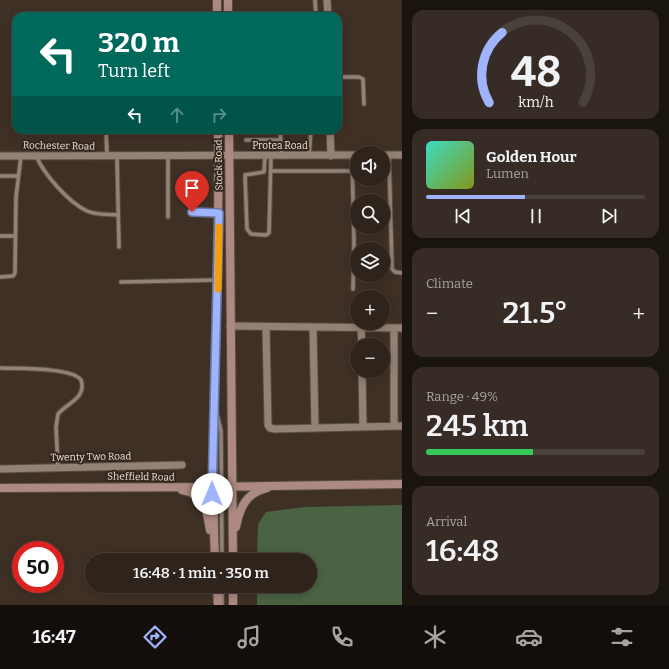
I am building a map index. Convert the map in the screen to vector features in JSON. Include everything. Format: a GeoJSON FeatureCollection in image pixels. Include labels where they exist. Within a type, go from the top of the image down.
{"type":"FeatureCollection","features":[{"type":"Feature","properties":{"kind":"main road"},"geometry":{"type":"LineString","coordinates":[[217,0],[217,12]]}},
{"type":"Feature","properties":{"kind":"main road"},"geometry":{"type":"LineString","coordinates":[[228,0],[228,12]]}},
{"type":"Feature","properties":{"kind":"main road","name":"Stock Road"},"geometry":{"type":"LineString","coordinates":[[215,550],[212,487],[218,280],[218,134]]}},
{"type":"Feature","properties":{"kind":"main road","name":"Stock Road"},"geometry":{"type":"LineString","coordinates":[[229,134],[233,553]]}},
{"type":"Feature","properties":{"kind":"main road","name":"Sheffield Road"},"geometry":{"type":"LineString","coordinates":[[0,488],[232,487],[402,484]]}},
{"type":"Feature","properties":{"kind":"main road"},"geometry":{"type":"LineString","coordinates":[[233,540],[240,510],[246,498],[260,490],[282,485]]}},
{"type":"Feature","properties":{"kind":"main road"},"geometry":{"type":"LineString","coordinates":[[164,487],[187,491],[200,498],[205,505],[215,550]]}},
{"type":"Feature","properties":{"kind":"main road"},"geometry":{"type":"LineString","coordinates":[[217,593],[218,605]]}},
{"type":"Feature","properties":{"kind":"main road"},"geometry":{"type":"LineString","coordinates":[[233,593],[233,605]]}},
{"type":"Feature","properties":{"kind":"street"},"geometry":{"type":"LineString","coordinates":[[328,0],[328,12]]}},
{"type":"Feature","properties":{"kind":"street"},"geometry":{"type":"LineString","coordinates":[[330,134],[331,156]]}},
{"type":"Feature","properties":{"kind":"street"},"geometry":{"type":"LineString","coordinates":[[390,155],[402,154]]}},
{"type":"Feature","properties":{"kind":"street","name":"Rochester Road"},"geometry":{"type":"LineString","coordinates":[[0,156],[35,155],[117,157],[219,155]]}},
{"type":"Feature","properties":{"kind":"street","name":"Protea Road"},"geometry":{"type":"LineString","coordinates":[[219,155],[350,155]]}},
{"type":"Feature","properties":{"kind":"street"},"geometry":{"type":"LineString","coordinates":[[230,326],[350,329]]}},
{"type":"Feature","properties":{"kind":"street"},"geometry":{"type":"LineString","coordinates":[[266,327],[268,427],[275,429],[402,426]]}},
{"type":"Feature","properties":{"kind":"street"},"geometry":{"type":"LineString","coordinates":[[313,328],[315,428]]}},
{"type":"Feature","properties":{"kind":"street"},"geometry":{"type":"LineString","coordinates":[[390,328],[402,328]]}},
{"type":"Feature","properties":{"kind":"street"},"geometry":{"type":"LineString","coordinates":[[394,328],[394,426]]}},
{"type":"Feature","properties":{"kind":"street"},"geometry":{"type":"LineString","coordinates":[[362,378],[363,426]]}},
{"type":"Feature","properties":{"kind":"street","name":"Twenty Two Road"},"geometry":{"type":"LineString","coordinates":[[0,469],[182,466]]}},
{"type":"Feature","properties":{"kind":"lane"},"geometry":{"type":"LineString","coordinates":[[315,0],[316,12]]}},
{"type":"Feature","properties":{"kind":"lane"},"geometry":{"type":"LineString","coordinates":[[342,77],[359,77],[364,79],[364,104]]}},
{"type":"Feature","properties":{"kind":"lane"},"geometry":{"type":"LineString","coordinates":[[106,134],[107,156]]}},
{"type":"Feature","properties":{"kind":"lane"},"geometry":{"type":"LineString","coordinates":[[280,134],[282,156]]}},
{"type":"Feature","properties":{"kind":"lane"},"geometry":{"type":"LineString","coordinates":[[309,156],[311,134]]}},
{"type":"Feature","properties":{"kind":"lane"},"geometry":{"type":"LineString","coordinates":[[246,140],[281,140]]}},
{"type":"Feature","properties":{"kind":"lane"},"geometry":{"type":"LineString","coordinates":[[0,277],[10,276],[15,273],[18,176],[21,155]]}},
{"type":"Feature","properties":{"kind":"lane"},"geometry":{"type":"LineString","coordinates":[[35,155],[45,172],[78,206],[94,213],[118,215]]}},
{"type":"Feature","properties":{"kind":"lane"},"geometry":{"type":"LineString","coordinates":[[168,155],[168,217]]}},
{"type":"Feature","properties":{"kind":"lane"},"geometry":{"type":"LineString","coordinates":[[268,156],[271,171],[269,233],[266,235],[251,234],[247,229],[245,175],[264,172],[268,156]]}},
{"type":"Feature","properties":{"kind":"lane"},"geometry":{"type":"LineString","coordinates":[[117,157],[119,247]]}},
{"type":"Feature","properties":{"kind":"lane"},"geometry":{"type":"LineString","coordinates":[[271,171],[350,171]]}},
{"type":"Feature","properties":{"kind":"lane"},"geometry":{"type":"LineString","coordinates":[[0,176],[18,176]]}},
{"type":"Feature","properties":{"kind":"lane"},"geometry":{"type":"LineString","coordinates":[[352,186],[352,289]]}},
{"type":"Feature","properties":{"kind":"lane"},"geometry":{"type":"LineString","coordinates":[[388,186],[392,269],[395,272],[402,273]]}},
{"type":"Feature","properties":{"kind":"lane"},"geometry":{"type":"LineString","coordinates":[[192,187],[193,213],[219,213]]}},
{"type":"Feature","properties":{"kind":"lane"},"geometry":{"type":"LineString","coordinates":[[0,236],[15,236]]}},
{"type":"Feature","properties":{"kind":"lane"},"geometry":{"type":"LineString","coordinates":[[121,282],[218,280]]}},
{"type":"Feature","properties":{"kind":"lane"},"geometry":{"type":"LineString","coordinates":[[0,368],[47,370],[72,374],[81,380],[83,386],[80,395],[58,414],[56,427],[58,468]]}},
{"type":"Feature","properties":{"kind":"lane"},"geometry":{"type":"LineString","coordinates":[[214,403],[220,426],[222,553]]}},
{"type":"Feature","properties":{"kind":"lane"},"geometry":{"type":"LineString","coordinates":[[222,593],[222,605]]}},
{"type":"Feature","properties":{"kind":"green space"},"geometry":{"type":"Polygon","coordinates":[[[402,505],[402,605],[257,605],[257,593],[317,593],[317,553],[257,553],[258,524],[266,512],[305,507],[402,505]]]}},
{"type":"Feature","properties":{"kind":"slow traffic"},"geometry":{"type":"LineString","coordinates":[[218,289],[219,227]]}},
{"type":"Feature","properties":{"kind":"route"},"geometry":{"type":"LineString","coordinates":[[192,212],[219,213],[212,494]]}}]}
